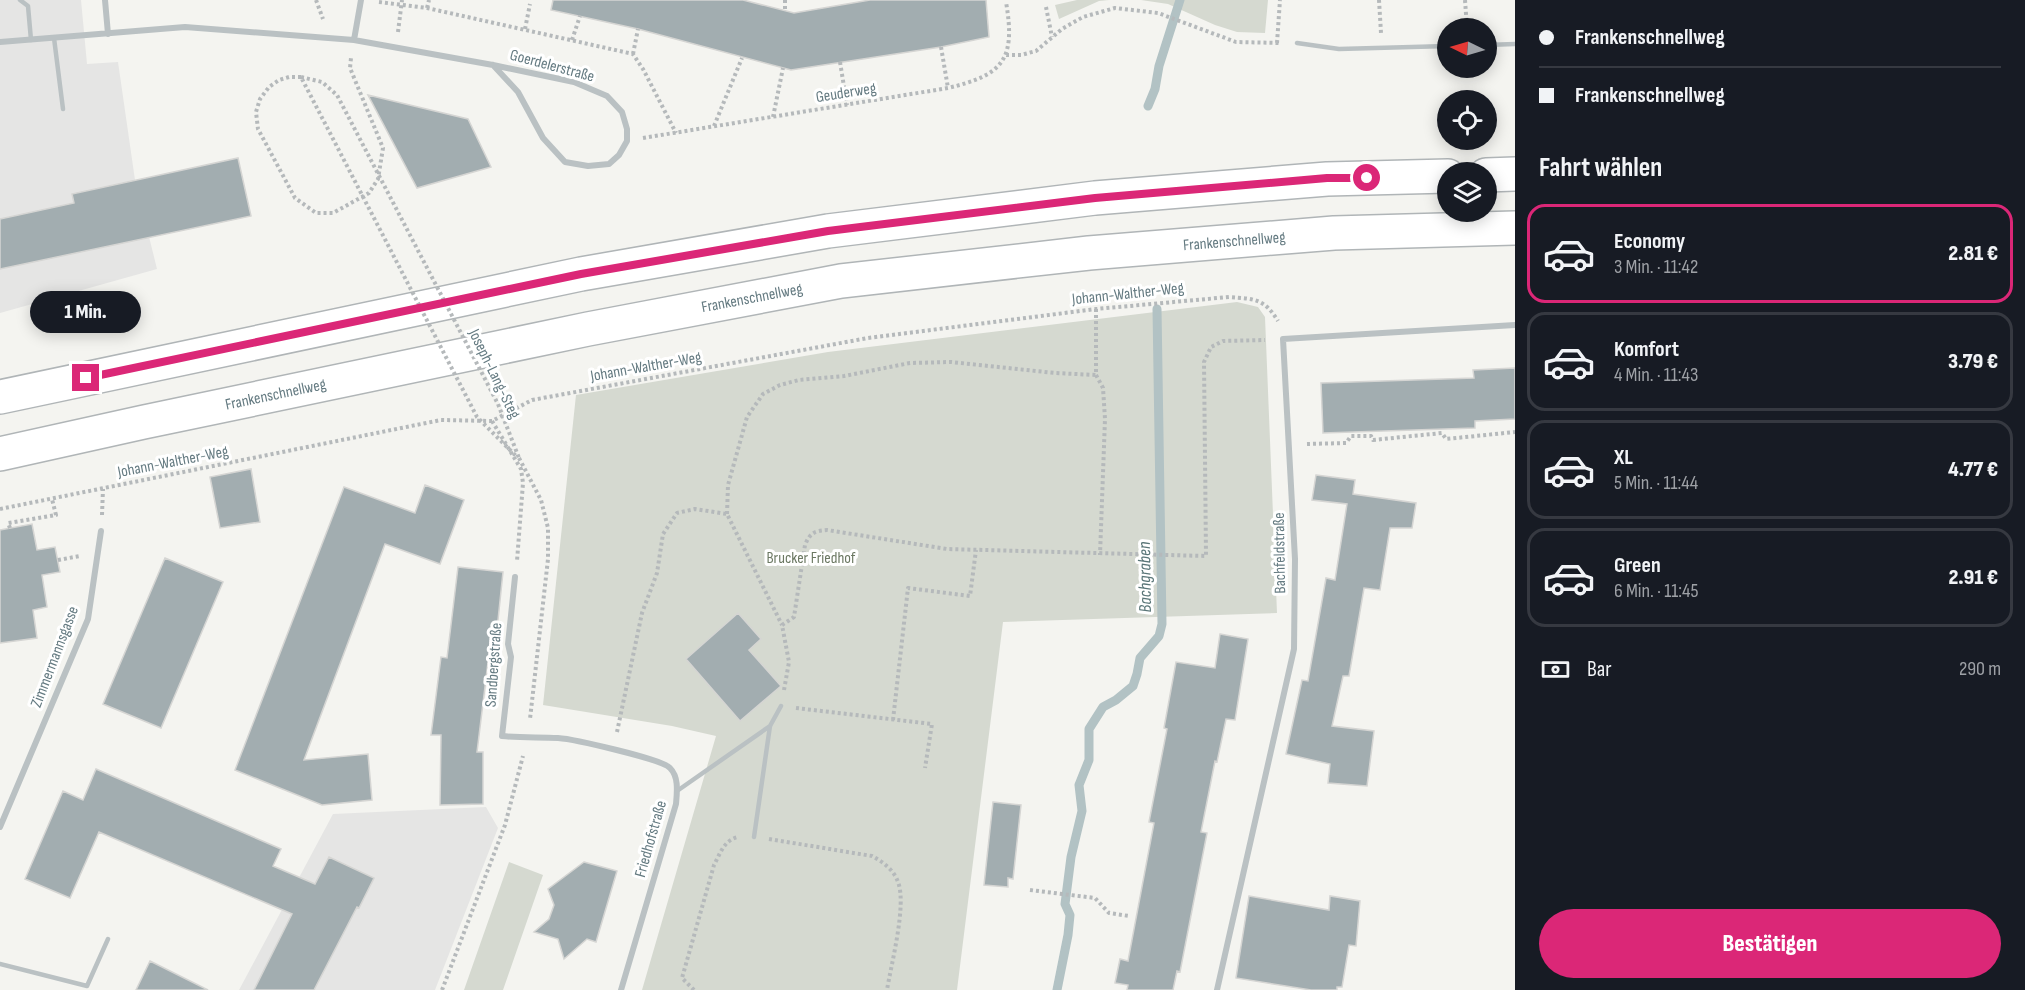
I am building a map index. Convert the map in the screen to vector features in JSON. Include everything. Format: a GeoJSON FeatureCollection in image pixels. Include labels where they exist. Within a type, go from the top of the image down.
{"type":"FeatureCollection","features":[{"type":"Feature","properties":{"kind":"highway"},"geometry":{"type":"LineString","coordinates":[[1497,175],[1515,174]]}},
{"type":"Feature","properties":{"kind":"highway"},"geometry":{"type":"LineString","coordinates":[[0,397],[581,274],[828,231],[1095,198],[1327,178],[1437,176]]}},
{"type":"Feature","properties":{"kind":"highway","name":"Frankenschnellweg"},"geometry":{"type":"LineString","coordinates":[[0,454],[577,331],[841,281],[1089,253],[1323,234],[1515,228]]}},
{"type":"Feature","properties":{"kind":"street"},"geometry":{"type":"LineString","coordinates":[[105,0],[108,34]]}},
{"type":"Feature","properties":{"kind":"street"},"geometry":{"type":"LineString","coordinates":[[354,40],[360,0]]}},
{"type":"Feature","properties":{"kind":"street","name":"Goerdelerstraße"},"geometry":{"type":"LineString","coordinates":[[0,42],[184,27],[354,40],[395,47],[493,65],[573,82],[607,96],[622,112],[627,129],[627,141],[619,155],[609,164],[588,166],[565,162],[543,138],[518,92],[493,65]]}},
{"type":"Feature","properties":{"kind":"street"},"geometry":{"type":"LineString","coordinates":[[1283,339],[1515,325]]}},
{"type":"Feature","properties":{"kind":"street","name":"Bachfeldstraße"},"geometry":{"type":"LineString","coordinates":[[1217,990],[1294,649],[1295,559],[1283,339]]}},
{"type":"Feature","properties":{"kind":"street","name":"Zimmermannsgasse"},"geometry":{"type":"LineString","coordinates":[[0,827],[88,619],[100,531]]}},
{"type":"Feature","properties":{"kind":"street","name":"Sandbergstraße"},"geometry":{"type":"LineString","coordinates":[[515,577],[508,644],[511,657],[502,736],[528,739]]}},
{"type":"Feature","properties":{"kind":"street","name":"Friedhofstraße"},"geometry":{"type":"LineString","coordinates":[[528,739],[560,738],[661,762],[670,767],[676,777],[676,804],[621,990]]}},
{"type":"Feature","properties":{"kind":"lane"},"geometry":{"type":"LineString","coordinates":[[20,0],[28,6],[31,40]]}},
{"type":"Feature","properties":{"kind":"lane"},"geometry":{"type":"LineString","coordinates":[[54,38],[63,109]]}},
{"type":"Feature","properties":{"kind":"lane"},"geometry":{"type":"LineString","coordinates":[[1297,44],[1339,49],[1437,46]]}},
{"type":"Feature","properties":{"kind":"lane"},"geometry":{"type":"LineString","coordinates":[[1497,45],[1515,44]]}},
{"type":"Feature","properties":{"kind":"lane"},"geometry":{"type":"LineString","coordinates":[[754,837],[770,726],[781,706]]}},
{"type":"Feature","properties":{"kind":"lane"},"geometry":{"type":"LineString","coordinates":[[677,791],[770,726]]}},
{"type":"Feature","properties":{"kind":"lane"},"geometry":{"type":"LineString","coordinates":[[0,964],[87,986],[108,939]]}},
{"type":"Feature","properties":{"kind":"path"},"geometry":{"type":"LineString","coordinates":[[316,1],[322,0]]}},
{"type":"Feature","properties":{"kind":"path"},"geometry":{"type":"LineString","coordinates":[[427,8],[429,0]]}},
{"type":"Feature","properties":{"kind":"path"},"geometry":{"type":"LineString","coordinates":[[785,0],[785,11]]}},
{"type":"Feature","properties":{"kind":"path"},"geometry":{"type":"LineString","coordinates":[[1277,43],[1280,0]]}},
{"type":"Feature","properties":{"kind":"path"},"geometry":{"type":"LineString","coordinates":[[1379,0],[1382,48]]}},
{"type":"Feature","properties":{"kind":"path"},"geometry":{"type":"LineString","coordinates":[[1465,0],[1466,18]]}},
{"type":"Feature","properties":{"kind":"path"},"geometry":{"type":"LineString","coordinates":[[378,2],[402,2],[633,54],[676,133]]}},
{"type":"Feature","properties":{"kind":"path"},"geometry":{"type":"LineString","coordinates":[[395,47],[402,2]]}},
{"type":"Feature","properties":{"kind":"path"},"geometry":{"type":"LineString","coordinates":[[1006,2],[1010,34],[1006,55],[1021,55],[1036,51],[1083,17],[1114,8],[1158,14],[1236,42],[1297,44]]}},
{"type":"Feature","properties":{"kind":"path"},"geometry":{"type":"LineString","coordinates":[[525,29],[530,4]]}},
{"type":"Feature","properties":{"kind":"path"},"geometry":{"type":"LineString","coordinates":[[1046,7],[1053,37]]}},
{"type":"Feature","properties":{"kind":"path"},"geometry":{"type":"LineString","coordinates":[[572,40],[580,16]]}},
{"type":"Feature","properties":{"kind":"path"},"geometry":{"type":"LineString","coordinates":[[633,54],[638,29]]}},
{"type":"Feature","properties":{"kind":"path"},"geometry":{"type":"LineString","coordinates":[[301,77],[279,80],[269,87],[260,99],[256,112],[258,129],[295,198],[316,213],[333,213],[369,193],[378,179],[383,148],[350,68],[354,40]]}},
{"type":"Feature","properties":{"kind":"path"},"geometry":{"type":"LineString","coordinates":[[941,47],[948,88]]}},
{"type":"Feature","properties":{"kind":"path","name":"Geuderweg"},"geometry":{"type":"LineString","coordinates":[[627,141],[976,82],[996,70],[1006,55]]}},
{"type":"Feature","properties":{"kind":"path"},"geometry":{"type":"LineString","coordinates":[[713,126],[742,58]]}},
{"type":"Feature","properties":{"kind":"path"},"geometry":{"type":"LineString","coordinates":[[840,62],[847,105]]}},
{"type":"Feature","properties":{"kind":"path"},"geometry":{"type":"LineString","coordinates":[[773,117],[783,68]]}},
{"type":"Feature","properties":{"kind":"path","name":"Joseph-Lang-Steg"},"geometry":{"type":"LineString","coordinates":[[301,77],[477,417],[519,458]]}},
{"type":"Feature","properties":{"kind":"path","name":"Joseph-Lang-Steg"},"geometry":{"type":"LineString","coordinates":[[301,77],[322,82],[337,95],[498,404],[519,458],[542,500],[548,528],[548,559],[528,739]]}},
{"type":"Feature","properties":{"kind":"path","name":"Johann-Walther-Weg"},"geometry":{"type":"LineString","coordinates":[[0,509],[441,420],[492,421],[532,400],[868,338],[1096,309],[1229,297],[1266,304],[1278,320],[1283,339]]}},
{"type":"Feature","properties":{"kind":"path"},"geometry":{"type":"LineString","coordinates":[[1096,309],[1096,375],[1103,388],[1105,419],[1100,555]]}},
{"type":"Feature","properties":{"kind":"path"},"geometry":{"type":"LineString","coordinates":[[782,625],[794,617],[805,545],[809,534],[816,531],[827,530],[947,549],[1100,555],[1206,556],[1204,362],[1211,347],[1223,341],[1283,339]]}},
{"type":"Feature","properties":{"kind":"path"},"geometry":{"type":"LineString","coordinates":[[925,768],[932,724],[781,706],[789,662],[782,625],[728,514],[728,485],[747,417],[763,394],[780,386],[799,380],[844,376],[910,363],[951,362],[1096,375]]}},
{"type":"Feature","properties":{"kind":"path"},"geometry":{"type":"LineString","coordinates":[[492,421],[516,457],[524,483],[515,577]]}},
{"type":"Feature","properties":{"kind":"path"},"geometry":{"type":"LineString","coordinates":[[1289,445],[1346,443],[1351,436],[1371,436],[1373,440],[1442,433],[1446,439],[1515,432]]}},
{"type":"Feature","properties":{"kind":"path"},"geometry":{"type":"LineString","coordinates":[[100,531],[103,489]]}},
{"type":"Feature","properties":{"kind":"path"},"geometry":{"type":"LineString","coordinates":[[10,528],[8,524],[56,515],[52,499]]}},
{"type":"Feature","properties":{"kind":"path"},"geometry":{"type":"LineString","coordinates":[[613,750],[642,613],[657,573],[663,534],[676,513],[695,509],[728,514]]}},
{"type":"Feature","properties":{"kind":"path"},"geometry":{"type":"LineString","coordinates":[[893,720],[908,588],[970,596],[976,550]]}},
{"type":"Feature","properties":{"kind":"path"},"geometry":{"type":"LineString","coordinates":[[442,990],[505,825],[528,739]]}},
{"type":"Feature","properties":{"kind":"path"},"geometry":{"type":"LineString","coordinates":[[694,990],[682,978],[714,865],[722,848],[733,838],[748,836],[872,856],[885,863],[898,882],[901,905],[887,990]]}},
{"type":"Feature","properties":{"kind":"path"},"geometry":{"type":"LineString","coordinates":[[1030,890],[1095,898],[1109,913],[1129,916]]}},
{"type":"Feature","properties":{"kind":"shaded area"},"geometry":{"type":"Polygon","coordinates":[[[0,0],[81,0],[87,64],[118,62],[135,180],[157,269],[0,313],[0,0]]]}},
{"type":"Feature","properties":{"kind":"shaded area"},"geometry":{"type":"Polygon","coordinates":[[[486,807],[498,828],[435,990],[239,990],[333,814],[486,807]]]}},
{"type":"Feature","properties":{"kind":"green space"},"geometry":{"type":"Polygon","coordinates":[[[1077,0],[1109,0],[1099,1],[1059,19],[1055,5],[1077,0]]]}},
{"type":"Feature","properties":{"kind":"green space"},"geometry":{"type":"Polygon","coordinates":[[[1141,0],[1268,0],[1265,33],[1237,32],[1168,4],[1141,0]]]}},
{"type":"Feature","properties":{"kind":"green space","name":"Brucker Friedhof"},"geometry":{"type":"Polygon","coordinates":[[[1237,302],[1258,307],[1265,317],[1277,613],[1003,622],[957,990],[642,990],[716,736],[672,726],[543,705],[576,395],[828,352],[1237,302]]]}},
{"type":"Feature","properties":{"kind":"green space"},"geometry":{"type":"Polygon","coordinates":[[[509,862],[543,875],[503,990],[464,990],[509,862]]]}},
{"type":"Feature","properties":{"kind":"building"},"geometry":{"type":"Polygon","coordinates":[[[553,0],[743,0],[794,13],[870,0],[986,0],[989,37],[941,47],[791,70],[638,29],[551,10],[553,0]]]}},
{"type":"Feature","properties":{"kind":"building"},"geometry":{"type":"Polygon","coordinates":[[[368,95],[468,119],[491,167],[417,188],[368,95]]]}},
{"type":"Feature","properties":{"kind":"building"},"geometry":{"type":"Polygon","coordinates":[[[238,158],[251,216],[0,269],[0,219],[74,203],[72,194],[238,158]]]}},
{"type":"Feature","properties":{"kind":"building"},"geometry":{"type":"Polygon","coordinates":[[[1515,368],[1515,419],[1475,421],[1475,428],[1323,433],[1321,383],[1474,378],[1473,370],[1515,368]]]}},
{"type":"Feature","properties":{"kind":"building"},"geometry":{"type":"Polygon","coordinates":[[[251,469],[260,522],[220,528],[210,477],[251,469]]]}},
{"type":"Feature","properties":{"kind":"building"},"geometry":{"type":"Polygon","coordinates":[[[1316,475],[1355,480],[1353,494],[1416,503],[1412,528],[1390,528],[1380,590],[1364,588],[1349,676],[1343,676],[1332,726],[1374,731],[1367,786],[1328,783],[1330,764],[1286,754],[1302,680],[1308,681],[1326,578],[1335,580],[1347,504],[1312,500],[1316,475]]]}},
{"type":"Feature","properties":{"kind":"building"},"geometry":{"type":"Polygon","coordinates":[[[425,485],[464,500],[440,564],[385,544],[304,760],[368,754],[372,800],[322,805],[235,770],[344,487],[415,513],[425,485]]]}},
{"type":"Feature","properties":{"kind":"building"},"geometry":{"type":"Polygon","coordinates":[[[32,524],[37,550],[55,547],[60,572],[42,575],[47,607],[33,610],[37,638],[0,643],[0,530],[32,524]]]}},
{"type":"Feature","properties":{"kind":"building"},"geometry":{"type":"Polygon","coordinates":[[[165,558],[223,582],[161,728],[103,704],[165,558]]]}},
{"type":"Feature","properties":{"kind":"building"},"geometry":{"type":"Polygon","coordinates":[[[458,567],[503,572],[496,639],[491,638],[477,752],[483,752],[483,804],[440,805],[441,735],[431,735],[441,657],[447,658],[458,567]]]}},
{"type":"Feature","properties":{"kind":"building"},"geometry":{"type":"Polygon","coordinates":[[[738,613],[761,639],[749,650],[781,686],[740,721],[686,659],[738,613]]]}},
{"type":"Feature","properties":{"kind":"building"},"geometry":{"type":"Polygon","coordinates":[[[1220,634],[1248,639],[1235,720],[1226,719],[1217,762],[1215,761],[1201,832],[1207,833],[1180,972],[1177,971],[1173,990],[1127,990],[1128,985],[1115,983],[1120,959],[1128,961],[1154,823],[1149,822],[1167,729],[1164,728],[1176,662],[1215,668],[1220,634]]]}},
{"type":"Feature","properties":{"kind":"building"},"geometry":{"type":"Polygon","coordinates":[[[96,769],[281,849],[273,866],[315,884],[329,857],[374,878],[314,990],[254,990],[292,914],[99,832],[70,898],[25,879],[63,791],[83,800],[96,769]]]}},
{"type":"Feature","properties":{"kind":"building"},"geometry":{"type":"Polygon","coordinates":[[[993,802],[1021,805],[1013,879],[1008,878],[1008,887],[984,885],[993,802]]]}},
{"type":"Feature","properties":{"kind":"building"},"geometry":{"type":"Polygon","coordinates":[[[584,862],[617,871],[596,942],[587,939],[564,959],[558,939],[534,932],[549,919],[554,905],[548,889],[584,862]]]}},
{"type":"Feature","properties":{"kind":"building"},"geometry":{"type":"Polygon","coordinates":[[[1249,896],[1329,910],[1330,896],[1360,901],[1356,946],[1349,945],[1342,987],[1337,987],[1337,990],[1311,990],[1236,978],[1249,896]]]}},
{"type":"Feature","properties":{"kind":"building"},"geometry":{"type":"Polygon","coordinates":[[[150,961],[208,990],[136,990],[150,961]]]}},
{"type":"Feature","properties":{"kind":"waterway","name":"Bachgraben"},"geometry":{"type":"LineString","coordinates":[[1148,106],[1180,0]]}},
{"type":"Feature","properties":{"kind":"waterway","name":"Bachgraben"},"geometry":{"type":"LineString","coordinates":[[1057,990],[1068,935],[1070,915],[1065,904],[1071,857],[1082,811],[1079,785],[1089,760],[1089,729],[1103,707],[1133,686],[1140,658],[1159,636],[1162,624],[1157,309]]}},
{"type":"Feature","properties":{"kind":"route"},"geometry":{"type":"LineString","coordinates":[[86,378],[581,274],[828,231],[1095,198],[1327,178],[1367,178]]}}]}
